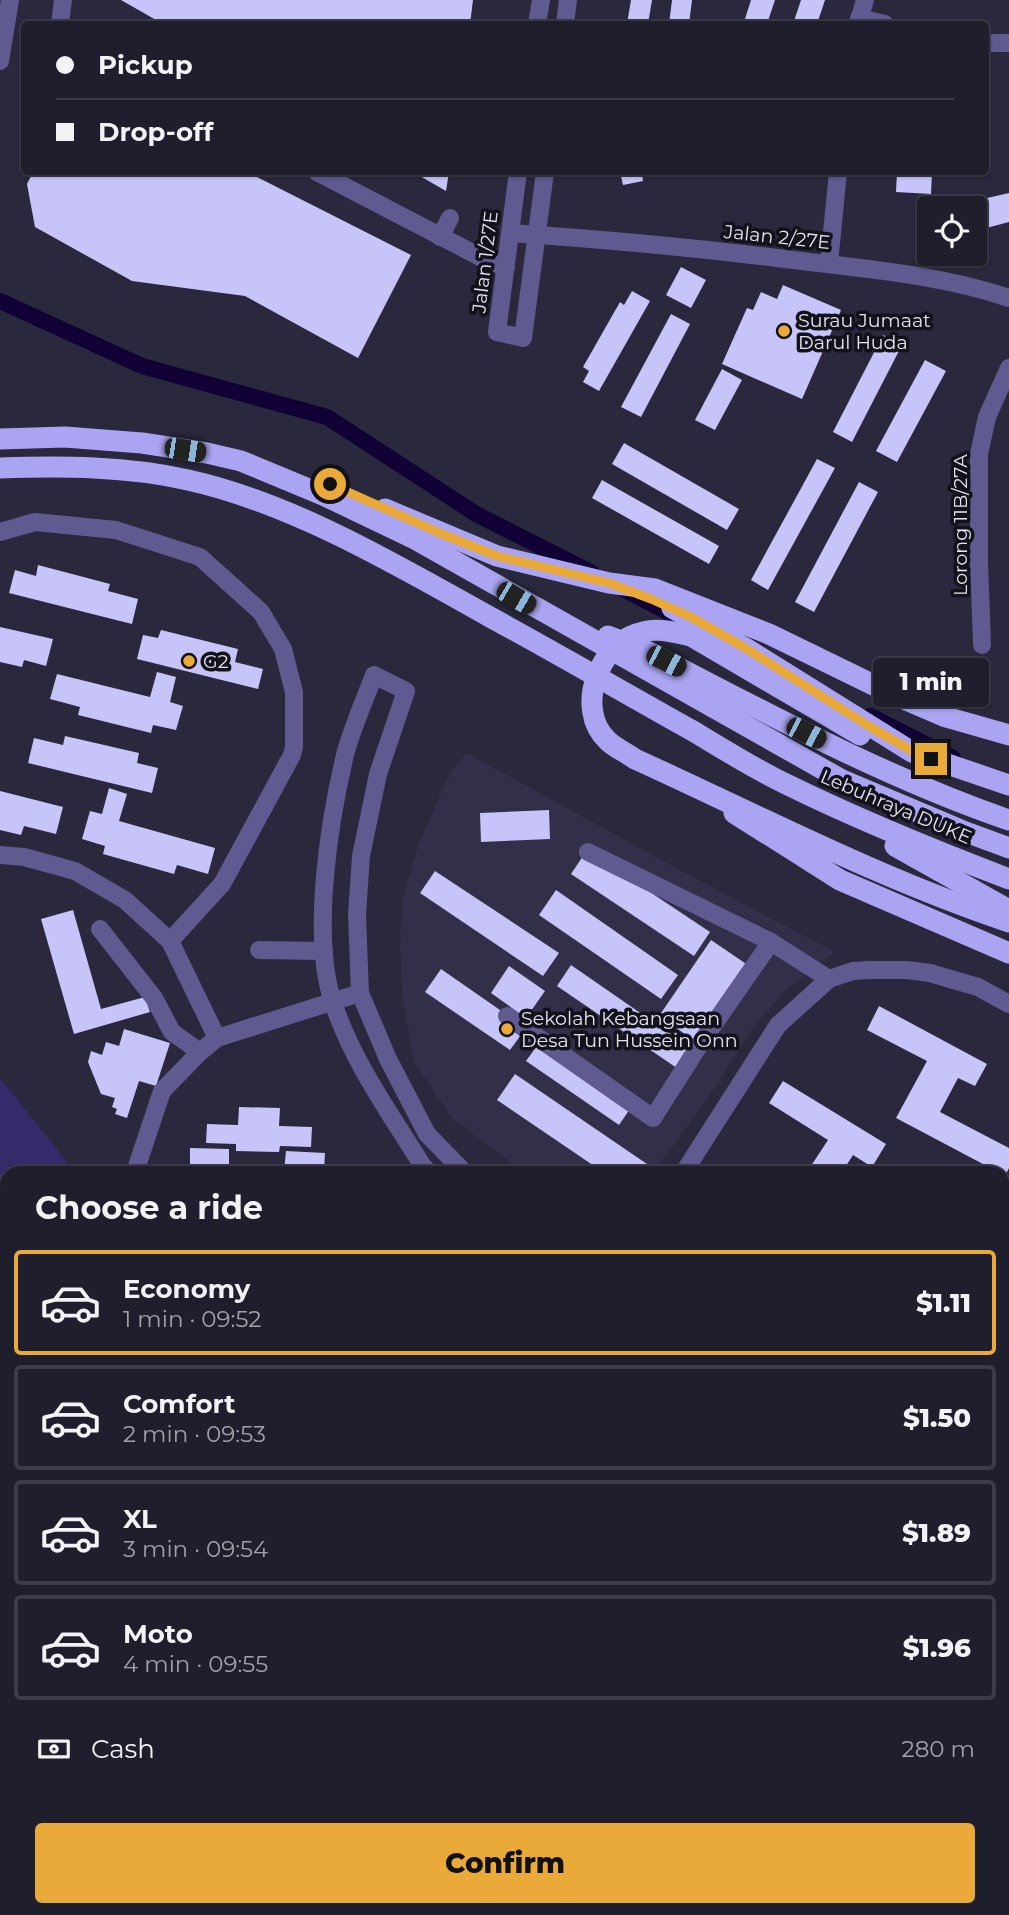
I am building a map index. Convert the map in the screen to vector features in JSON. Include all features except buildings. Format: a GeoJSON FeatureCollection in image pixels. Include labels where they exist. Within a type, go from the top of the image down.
{"type":"FeatureCollection","features":[{"type":"Feature","properties":{"kind":"highway","name":"Lebuhraya DUKE"},"geometry":{"type":"LineString","coordinates":[[0,439],[65,437],[142,443],[241,461],[382,522],[842,780],[1009,848]]}},
{"type":"Feature","properties":{"kind":"highway"},"geometry":{"type":"LineString","coordinates":[[241,461],[330,484],[497,556],[609,583],[655,589],[769,634],[946,717],[1009,735]]}},
{"type":"Feature","properties":{"kind":"highway","name":"Lebuhraya DUKE"},"geometry":{"type":"LineString","coordinates":[[0,468],[62,467],[186,479],[237,493],[288,513],[387,561],[525,636],[783,783],[945,855],[1009,878]]}},
{"type":"Feature","properties":{"kind":"highway"},"geometry":{"type":"LineString","coordinates":[[609,583],[651,599],[714,630],[912,751],[1009,785]]}},
{"type":"Feature","properties":{"kind":"highway"},"geometry":{"type":"LineString","coordinates":[[537,610],[643,649],[852,757],[918,786],[1009,820]]}},
{"type":"Feature","properties":{"kind":"highway"},"geometry":{"type":"LineString","coordinates":[[1009,798],[932,772],[885,750],[691,636],[668,630],[641,632],[618,644],[601,664],[593,692],[593,717],[606,740],[635,759],[894,878],[1009,922]]}},
{"type":"Feature","properties":{"kind":"highway"},"geometry":{"type":"LineString","coordinates":[[683,781],[840,880],[1009,953]]}},
{"type":"Feature","properties":{"kind":"highway"},"geometry":{"type":"LineString","coordinates":[[783,783],[1009,910]]}},
{"type":"Feature","properties":{"kind":"street"},"geometry":{"type":"LineString","coordinates":[[0,61],[10,0]]}},
{"type":"Feature","properties":{"kind":"street"},"geometry":{"type":"LineString","coordinates":[[60,21],[63,0]]}},
{"type":"Feature","properties":{"kind":"street"},"geometry":{"type":"LineString","coordinates":[[538,21],[541,0]]}},
{"type":"Feature","properties":{"kind":"street"},"geometry":{"type":"LineString","coordinates":[[565,21],[568,0]]}},
{"type":"Feature","properties":{"kind":"street"},"geometry":{"type":"LineString","coordinates":[[859,21],[865,0]]}},
{"type":"Feature","properties":{"kind":"street"},"geometry":{"type":"LineString","coordinates":[[989,43],[1009,43]]}},
{"type":"Feature","properties":{"kind":"street"},"geometry":{"type":"LineString","coordinates":[[323,175],[440,237],[506,267]]}},
{"type":"Feature","properties":{"kind":"street","name":"Jalan 1/27E"},"geometry":{"type":"LineString","coordinates":[[518,175],[497,332],[523,338],[545,175]]}},
{"type":"Feature","properties":{"kind":"street"},"geometry":{"type":"LineString","coordinates":[[829,263],[838,175]]}},
{"type":"Feature","properties":{"kind":"street"},"geometry":{"type":"LineString","coordinates":[[534,258],[547,247],[572,237],[540,208]]}},
{"type":"Feature","properties":{"kind":"street"},"geometry":{"type":"LineString","coordinates":[[440,237],[450,218]]}},
{"type":"Feature","properties":{"kind":"street","name":"Jalan 2/27E"},"geometry":{"type":"LineString","coordinates":[[510,233],[829,263],[981,288],[1009,298]]}},
{"type":"Feature","properties":{"kind":"street","name":"Lorong 11B/27A"},"geometry":{"type":"LineString","coordinates":[[982,645],[979,454],[987,416],[1009,368]]}},
{"type":"Feature","properties":{"kind":"street"},"geometry":{"type":"LineString","coordinates":[[0,531],[35,522],[116,530],[200,557],[261,612],[284,649],[294,692],[292,755],[222,884],[170,941]]}},
{"type":"Feature","properties":{"kind":"street"},"geometry":{"type":"LineString","coordinates":[[423,1166],[353,1053],[332,1000],[322,937],[329,841],[346,755],[374,675],[406,691],[378,774],[361,856],[357,915],[360,993],[388,1059],[427,1133],[458,1166]]}},
{"type":"Feature","properties":{"kind":"street"},"geometry":{"type":"LineString","coordinates":[[588,852],[771,942],[829,979]]}},
{"type":"Feature","properties":{"kind":"street"},"geometry":{"type":"LineString","coordinates":[[0,855],[24,857],[75,871],[125,900],[170,941],[217,1038]]}},
{"type":"Feature","properties":{"kind":"street"},"geometry":{"type":"LineString","coordinates":[[100,929],[154,998],[172,1032],[200,1052]]}},
{"type":"Feature","properties":{"kind":"street"},"geometry":{"type":"LineString","coordinates":[[506,1016],[653,1118],[702,1041],[771,942]]}},
{"type":"Feature","properties":{"kind":"street"},"geometry":{"type":"LineString","coordinates":[[259,950],[324,951]]}},
{"type":"Feature","properties":{"kind":"street"},"geometry":{"type":"LineString","coordinates":[[688,1166],[778,1025],[829,979],[853,971],[867,970],[930,973],[978,987],[1009,1004]]}},
{"type":"Feature","properties":{"kind":"street"},"geometry":{"type":"LineString","coordinates":[[137,1166],[162,1091],[217,1038],[360,993]]}},
{"type":"Feature","properties":{"kind":"shaded area"},"geometry":{"type":"Polygon","coordinates":[[[467,753],[835,952],[786,990],[755,1025],[708,1098],[658,1166],[515,1166],[452,1118],[414,1062],[402,997],[400,931],[404,893],[418,846],[451,771],[467,753]]]}},
{"type":"Feature","properties":{"kind":"shaded area"},"geometry":{"type":"Polygon","coordinates":[[[0,1078],[70,1166],[0,1166],[0,1078]]]}},
{"type":"Feature","properties":{"kind":"waterway"},"geometry":{"type":"LineString","coordinates":[[0,301],[142,366],[327,417],[476,514],[592,573]]}},
{"type":"Feature","properties":{"kind":"waterway"},"geometry":{"type":"LineString","coordinates":[[621,588],[679,618]]}},
{"type":"Feature","properties":{"kind":"waterway"},"geometry":{"type":"LineString","coordinates":[[870,716],[953,758]]}},
{"type":"Feature","properties":{"kind":"place","name":"Surau Jumaat Darul Huda"},"geometry":{"type":"Point","coordinates":[784,331]}},
{"type":"Feature","properties":{"kind":"place","name":"G2"},"geometry":{"type":"Point","coordinates":[189,661]}},
{"type":"Feature","properties":{"kind":"place","name":"Sekolah Kebangsaan Desa Tun Hussein Onn"},"geometry":{"type":"Point","coordinates":[507,1029]}},
{"type":"Feature","properties":{"kind":"route"},"geometry":{"type":"LineString","coordinates":[[330,484],[497,556],[609,583],[691,617],[867,725],[931,759]]}}]}
